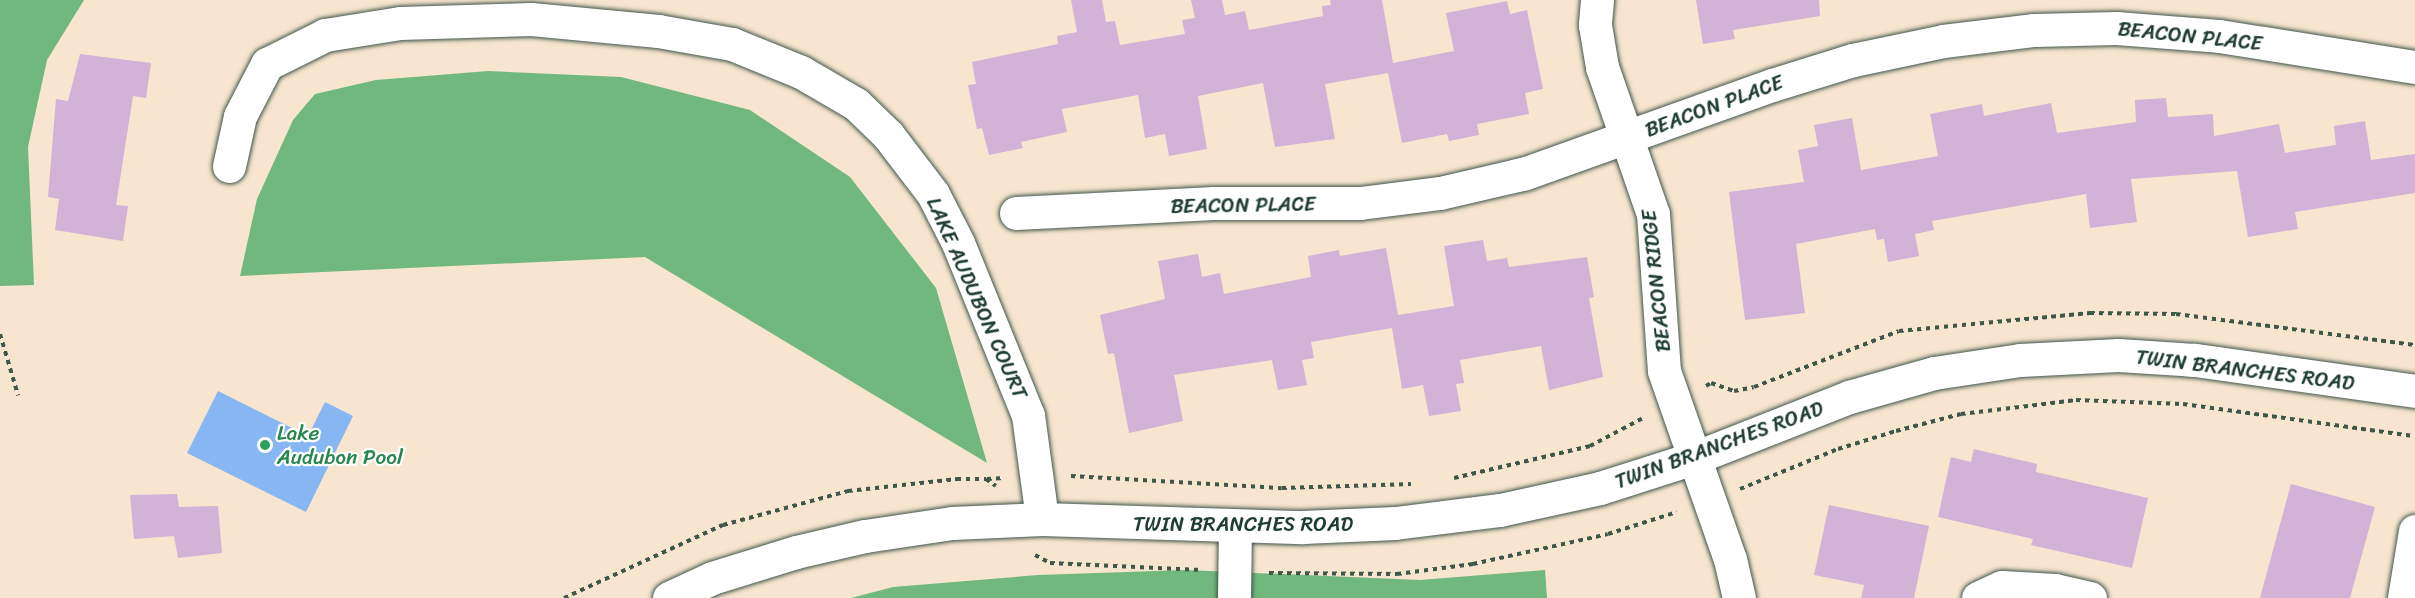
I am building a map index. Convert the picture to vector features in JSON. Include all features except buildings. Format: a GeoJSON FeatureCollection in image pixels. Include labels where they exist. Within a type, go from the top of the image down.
{"type":"FeatureCollection","features":[{"type":"Feature","properties":{"kind":"street","name":"BEACON RIDGE"},"geometry":{"type":"LineString","coordinates":[[1597,0],[1595,25],[1602,67],[1653,214],[1664,371],[1730,559],[1739,598]]}},
{"type":"Feature","properties":{"kind":"street","name":"LAKE AUDUBON COURT"},"geometry":{"type":"LineString","coordinates":[[229,166],[240,117],[267,64],[325,35],[399,23],[531,20],[658,31],[732,44],[801,72],[856,104],[888,135],[933,194],[958,243],[1028,415],[1042,519]]}},
{"type":"Feature","properties":{"kind":"street","name":"BEACON PLACE"},"geometry":{"type":"LineString","coordinates":[[1016,213],[1214,203],[1360,203],[1440,193],[1526,173],[1772,85],[1853,60],[1943,41],[2034,30],[2116,28],[2219,36],[2415,67]]}},
{"type":"Feature","properties":{"kind":"street","name":"TWIN BRANCHES ROAD"},"geometry":{"type":"LineString","coordinates":[[669,598],[712,578],[765,562],[866,536],[952,523],[1042,519],[1235,528],[1395,523],[1500,510],[1600,488],[1694,458],[1850,397],[1934,374],[2020,360],[2118,355],[2196,360],[2415,391]]}},
{"type":"Feature","properties":{"kind":"street"},"geometry":{"type":"LineString","coordinates":[[1234,598],[1235,528]]}},
{"type":"Feature","properties":{"kind":"street"},"geometry":{"type":"LineString","coordinates":[[2404,598],[2415,531]]}},
{"type":"Feature","properties":{"kind":"street"},"geometry":{"type":"LineString","coordinates":[[1978,598],[2002,587],[2055,590],[2090,598]]}},
{"type":"Feature","properties":{"kind":"path"},"geometry":{"type":"LineString","coordinates":[[0,334],[18,395]]}},
{"type":"Feature","properties":{"kind":"path"},"geometry":{"type":"LineString","coordinates":[[1446,480],[1590,446],[1711,383]]}},
{"type":"Feature","properties":{"kind":"path"},"geometry":{"type":"LineString","coordinates":[[986,479],[1038,477],[1282,488],[1423,483]]}},
{"type":"Feature","properties":{"kind":"green space"},"geometry":{"type":"Polygon","coordinates":[[[0,0],[84,0],[47,60],[28,147],[34,285],[0,286],[0,0]]]}},
{"type":"Feature","properties":{"kind":"green space"},"geometry":{"type":"Polygon","coordinates":[[[488,71],[621,77],[750,110],[850,177],[936,288],[987,463],[645,257],[240,276],[257,199],[293,120],[315,94],[376,80],[488,71]]]}},
{"type":"Feature","properties":{"kind":"green space"},"geometry":{"type":"Polygon","coordinates":[[[1186,570],[1420,580],[1545,570],[1547,598],[851,598],[893,587],[1038,575],[1186,570]]]}},
{"type":"Feature","properties":{"kind":"water","name":"Lake Audubon Pool"},"geometry":{"type":"Polygon","coordinates":[[[218,391],[308,436],[325,402],[353,416],[306,512],[187,453],[218,391]]]}},
{"type":"Feature","properties":{"kind":"place","name":"Lake Audubon Pool"},"geometry":{"type":"Point","coordinates":[265,445]}}]}
